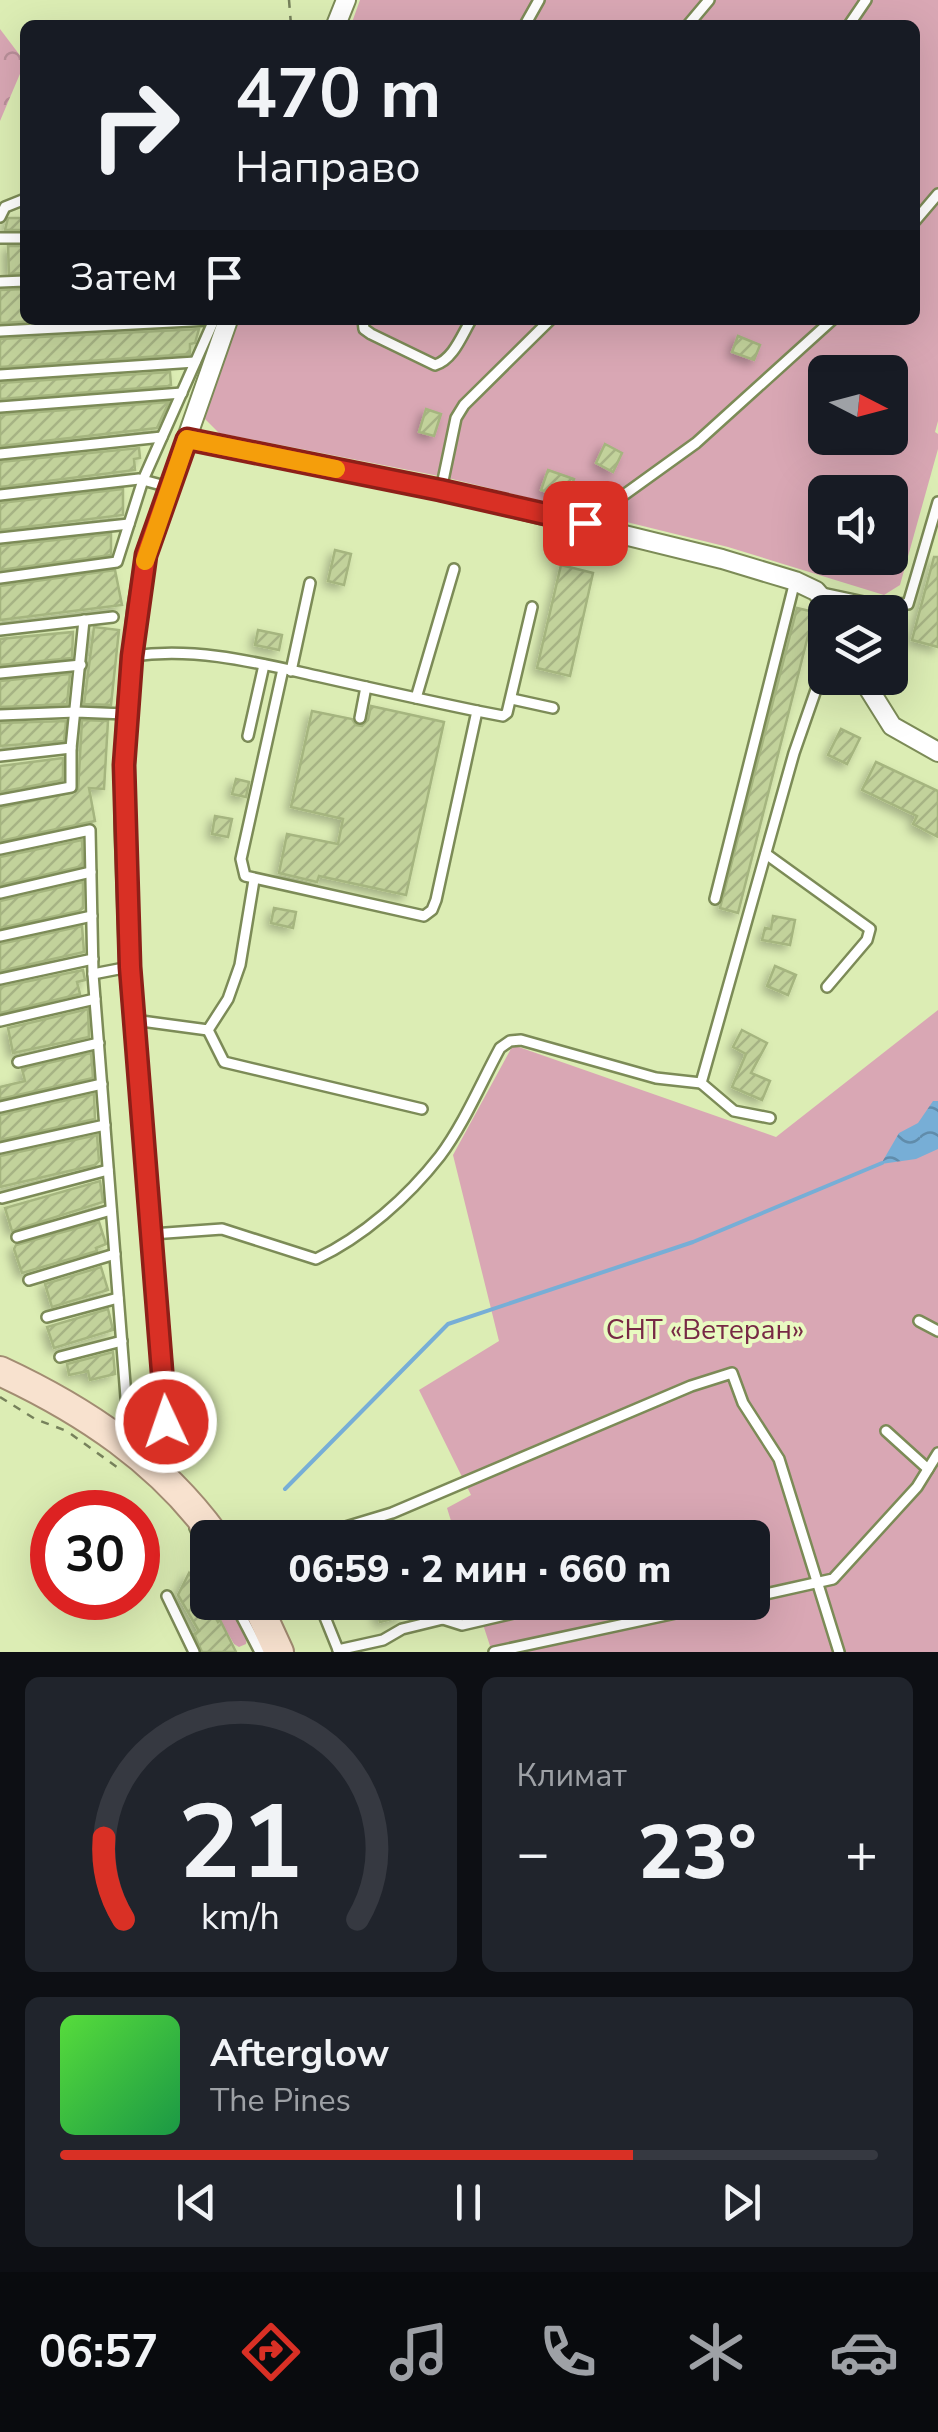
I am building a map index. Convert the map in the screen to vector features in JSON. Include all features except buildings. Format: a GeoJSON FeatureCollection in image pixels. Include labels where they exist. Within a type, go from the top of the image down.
{"type":"FeatureCollection","features":[{"type":"Feature","properties":{"kind":"main road"},"geometry":{"type":"LineString","coordinates":[[0,1372],[79,1412],[127,1445],[171,1485],[201,1520]]}},
{"type":"Feature","properties":{"kind":"main road"},"geometry":{"type":"LineString","coordinates":[[264,1620],[279,1652]]}},
{"type":"Feature","properties":{"kind":"street"},"geometry":{"type":"LineString","coordinates":[[171,1485],[130,967],[124,822],[126,714],[146,555],[226,325]]}},
{"type":"Feature","properties":{"kind":"street"},"geometry":{"type":"LineString","coordinates":[[187,439],[585,523],[722,558],[794,581],[819,595]]}},
{"type":"Feature","properties":{"kind":"street"},"geometry":{"type":"LineString","coordinates":[[873,695],[892,726],[938,752]]}},
{"type":"Feature","properties":{"kind":"lane"},"geometry":{"type":"LineString","coordinates":[[692,20],[709,0]]}},
{"type":"Feature","properties":{"kind":"lane"},"geometry":{"type":"LineString","coordinates":[[920,216],[938,194]]}},
{"type":"Feature","properties":{"kind":"lane"},"geometry":{"type":"LineString","coordinates":[[0,216],[6,207],[20,201]]}},
{"type":"Feature","properties":{"kind":"lane"},"geometry":{"type":"LineString","coordinates":[[0,331],[116,325]]}},
{"type":"Feature","properties":{"kind":"lane"},"geometry":{"type":"LineString","coordinates":[[0,578],[116,562],[143,480],[210,325]]}},
{"type":"Feature","properties":{"kind":"lane"},"geometry":{"type":"LineString","coordinates":[[364,325],[371,334],[435,365],[450,355],[468,325]]}},
{"type":"Feature","properties":{"kind":"lane"},"geometry":{"type":"LineString","coordinates":[[440,490],[456,418],[464,405],[545,325]]}},
{"type":"Feature","properties":{"kind":"lane"},"geometry":{"type":"LineString","coordinates":[[585,523],[696,443],[826,325]]}},
{"type":"Feature","properties":{"kind":"lane"},"geometry":{"type":"LineString","coordinates":[[0,376],[195,362]]}},
{"type":"Feature","properties":{"kind":"lane"},"geometry":{"type":"LineString","coordinates":[[0,407],[182,393]]}},
{"type":"Feature","properties":{"kind":"lane"},"geometry":{"type":"LineString","coordinates":[[0,454],[162,438]]}},
{"type":"Feature","properties":{"kind":"lane"},"geometry":{"type":"LineString","coordinates":[[0,495],[143,480],[169,487]]}},
{"type":"Feature","properties":{"kind":"lane"},"geometry":{"type":"LineString","coordinates":[[908,604],[938,502]]}},
{"type":"Feature","properties":{"kind":"lane"},"geometry":{"type":"LineString","coordinates":[[0,538],[129,524]]}},
{"type":"Feature","properties":{"kind":"lane"},"geometry":{"type":"LineString","coordinates":[[416,698],[454,569]]}},
{"type":"Feature","properties":{"kind":"lane"},"geometry":{"type":"LineString","coordinates":[[715,899],[794,581]]}},
{"type":"Feature","properties":{"kind":"lane"},"geometry":{"type":"LineString","coordinates":[[310,583],[241,858],[245,876],[424,916],[432,910],[477,712]]}},
{"type":"Feature","properties":{"kind":"lane"},"geometry":{"type":"LineString","coordinates":[[816,591],[833,595]]}},
{"type":"Feature","properties":{"kind":"lane"},"geometry":{"type":"LineString","coordinates":[[132,656],[165,651],[215,654],[503,716],[508,713],[512,699],[532,606]]}},
{"type":"Feature","properties":{"kind":"lane"},"geometry":{"type":"LineString","coordinates":[[0,630],[113,617]]}},
{"type":"Feature","properties":{"kind":"lane"},"geometry":{"type":"LineString","coordinates":[[0,800],[71,787],[84,620]]}},
{"type":"Feature","properties":{"kind":"lane"},"geometry":{"type":"LineString","coordinates":[[248,736],[264,664]]}},
{"type":"Feature","properties":{"kind":"lane"},"geometry":{"type":"LineString","coordinates":[[0,673],[80,665]]}},
{"type":"Feature","properties":{"kind":"lane"},"geometry":{"type":"LineString","coordinates":[[360,718],[366,687]]}},
{"type":"Feature","properties":{"kind":"lane"},"geometry":{"type":"LineString","coordinates":[[701,1083],[794,753],[814,695]]}},
{"type":"Feature","properties":{"kind":"lane"},"geometry":{"type":"LineString","coordinates":[[512,699],[553,708]]}},
{"type":"Feature","properties":{"kind":"lane"},"geometry":{"type":"LineString","coordinates":[[0,715],[126,714]]}},
{"type":"Feature","properties":{"kind":"lane"},"geometry":{"type":"LineString","coordinates":[[0,756],[72,748]]}},
{"type":"Feature","properties":{"kind":"lane"},"geometry":{"type":"LineString","coordinates":[[0,849],[90,830],[95,999],[127,1410],[166,1422]]}},
{"type":"Feature","properties":{"kind":"lane"},"geometry":{"type":"LineString","coordinates":[[766,854],[870,929],[867,940],[827,987]]}},
{"type":"Feature","properties":{"kind":"lane"},"geometry":{"type":"LineString","coordinates":[[0,892],[91,872]]}},
{"type":"Feature","properties":{"kind":"lane"},"geometry":{"type":"LineString","coordinates":[[208,1030],[228,999],[240,964],[254,880]]}},
{"type":"Feature","properties":{"kind":"lane"},"geometry":{"type":"LineString","coordinates":[[0,936],[92,916]]}},
{"type":"Feature","properties":{"kind":"lane"},"geometry":{"type":"LineString","coordinates":[[0,979],[93,959]]}},
{"type":"Feature","properties":{"kind":"lane"},"geometry":{"type":"LineString","coordinates":[[94,974],[130,967]]}},
{"type":"Feature","properties":{"kind":"lane"},"geometry":{"type":"LineString","coordinates":[[0,1020],[95,999]]}},
{"type":"Feature","properties":{"kind":"lane"},"geometry":{"type":"LineString","coordinates":[[134,1020],[208,1030]]}},
{"type":"Feature","properties":{"kind":"lane"},"geometry":{"type":"LineString","coordinates":[[208,1030],[224,1062],[422,1110]]}},
{"type":"Feature","properties":{"kind":"lane"},"geometry":{"type":"LineString","coordinates":[[152,1234],[222,1229],[316,1259],[335,1250],[390,1208],[441,1154],[500,1048],[510,1041],[521,1040],[656,1078],[701,1083],[734,1111],[770,1118]]}},
{"type":"Feature","properties":{"kind":"lane"},"geometry":{"type":"LineString","coordinates":[[18,1062],[98,1043]]}},
{"type":"Feature","properties":{"kind":"lane"},"geometry":{"type":"LineString","coordinates":[[0,1107],[102,1084]]}},
{"type":"Feature","properties":{"kind":"lane"},"geometry":{"type":"LineString","coordinates":[[0,1148],[105,1126]]}},
{"type":"Feature","properties":{"kind":"lane"},"geometry":{"type":"LineString","coordinates":[[2,1198],[108,1170]]}},
{"type":"Feature","properties":{"kind":"lane"},"geometry":{"type":"LineString","coordinates":[[17,1236],[112,1210]]}},
{"type":"Feature","properties":{"kind":"lane"},"geometry":{"type":"LineString","coordinates":[[28,1280],[115,1254]]}},
{"type":"Feature","properties":{"kind":"lane"},"geometry":{"type":"LineString","coordinates":[[47,1317],[118,1298]]}},
{"type":"Feature","properties":{"kind":"lane"},"geometry":{"type":"LineString","coordinates":[[919,1321],[938,1332]]}},
{"type":"Feature","properties":{"kind":"lane"},"geometry":{"type":"LineString","coordinates":[[60,1357],[122,1341]]}},
{"type":"Feature","properties":{"kind":"lane"},"geometry":{"type":"LineString","coordinates":[[369,1520],[691,1386],[732,1373],[743,1404],[779,1459],[839,1652]]}},
{"type":"Feature","properties":{"kind":"lane"},"geometry":{"type":"LineString","coordinates":[[886,1431],[928,1469]]}},
{"type":"Feature","properties":{"kind":"lane"},"geometry":{"type":"LineString","coordinates":[[770,1594],[833,1579],[917,1487],[938,1454]]}},
{"type":"Feature","properties":{"kind":"lane"},"geometry":{"type":"LineString","coordinates":[[171,1485],[190,1522]]}},
{"type":"Feature","properties":{"kind":"lane"},"geometry":{"type":"LineString","coordinates":[[167,1596],[194,1652]]}},
{"type":"Feature","properties":{"kind":"lane"},"geometry":{"type":"LineString","coordinates":[[243,1620],[260,1652]]}},
{"type":"Feature","properties":{"kind":"lane"},"geometry":{"type":"LineString","coordinates":[[326,1620],[339,1651],[383,1640],[402,1628],[438,1620]]}},
{"type":"Feature","properties":{"kind":"lane"},"geometry":{"type":"LineString","coordinates":[[446,1620],[462,1625],[484,1620]]}},
{"type":"Feature","properties":{"kind":"lane"},"geometry":{"type":"LineString","coordinates":[[494,1652],[643,1620]]}},
{"type":"Feature","properties":{"kind":"path"},"geometry":{"type":"LineString","coordinates":[[0,1397],[64,1430],[124,1473]]}},
{"type":"Feature","properties":{"kind":"green space"},"geometry":{"type":"Polygon","coordinates":[[[360,0],[938,0],[938,449],[908,556],[908,475],[808,475],[808,572],[728,547],[444,477],[219,433],[203,417],[237,325],[920,325],[920,20],[353,20],[360,0]]]}},
{"type":"Feature","properties":{"kind":"green space"},"geometry":{"type":"Polygon","coordinates":[[[0,29],[20,55],[20,74],[0,121],[0,29]]]}},
{"type":"Feature","properties":{"kind":"green space"},"geometry":{"type":"Polygon","coordinates":[[[819,575],[903,575],[900,585],[884,595],[819,575]]]}},
{"type":"Feature","properties":{"kind":"green space","name":"СНТ «Ветеран»"},"geometry":{"type":"Polygon","coordinates":[[[938,1010],[938,1652],[492,1652],[482,1620],[770,1620],[770,1520],[451,1520],[447,1508],[471,1495],[419,1390],[499,1341],[453,1155],[513,1045],[776,1137],[938,1010]]]}},
{"type":"Feature","properties":{"kind":"green space"},"geometry":{"type":"Polygon","coordinates":[[[220,1620],[239,1620],[247,1635],[246,1644],[234,1644],[220,1620]]]}},
{"type":"Feature","properties":{"kind":"water"},"geometry":{"type":"Polygon","coordinates":[[[933,1101],[938,1101],[938,1149],[916,1159],[881,1164],[899,1133],[918,1123],[933,1101]]]}},
{"type":"Feature","properties":{"kind":"waterway"},"geometry":{"type":"LineString","coordinates":[[285,1489],[448,1324],[693,1242],[882,1163]]}},
{"type":"Feature","properties":{"kind":"slow traffic"},"geometry":{"type":"LineString","coordinates":[[145,561],[187,439],[336,469]]}},
{"type":"Feature","properties":{"kind":"route"},"geometry":{"type":"LineString","coordinates":[[166,1422],[130,967],[124,765],[137,607],[146,555],[187,439],[585,523]]}}]}
